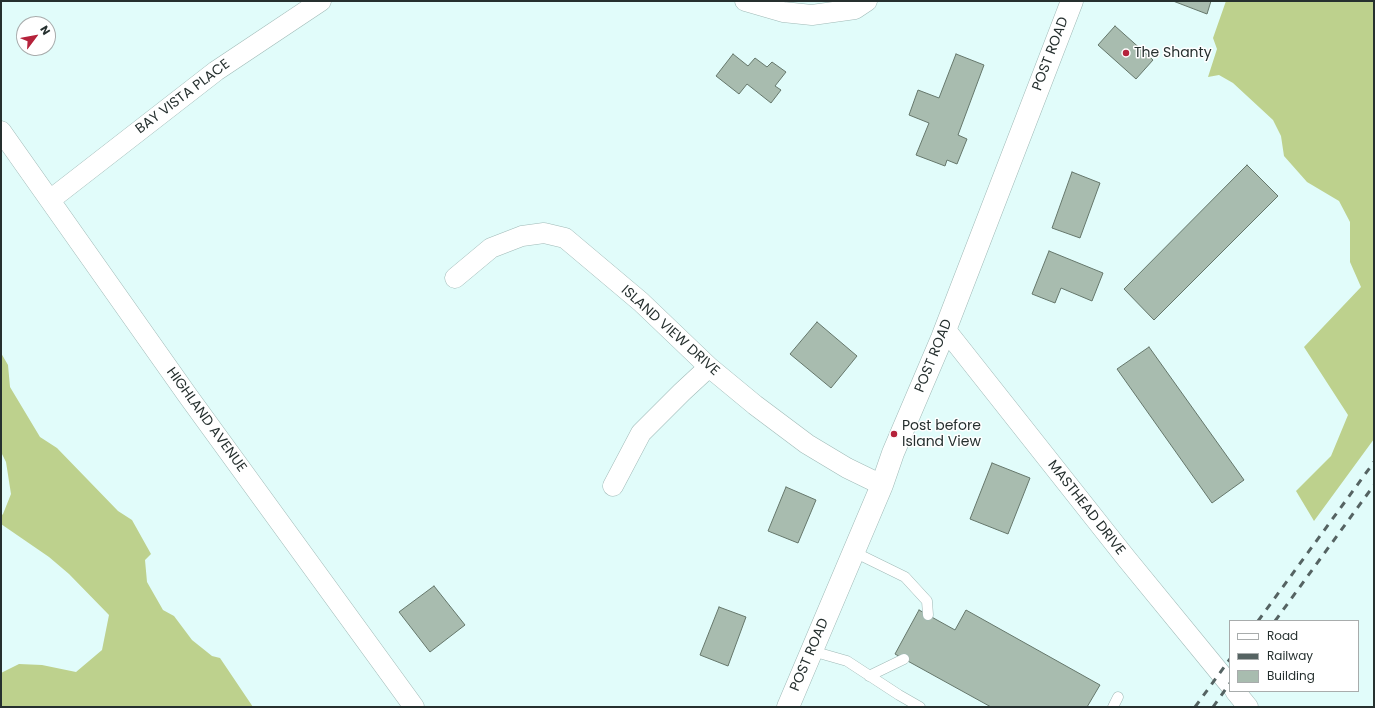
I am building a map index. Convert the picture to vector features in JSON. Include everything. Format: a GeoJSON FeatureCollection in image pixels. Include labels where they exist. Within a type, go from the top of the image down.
{"type":"FeatureCollection","features":[{"type":"Feature","properties":{"kind":"main road","name":"POST ROAD"},"geometry":{"type":"LineString","coordinates":[[788,707],[882,485],[896,446],[945,329],[1072,1]]}},
{"type":"Feature","properties":{"kind":"street","name":"BAY VISTA PLACE"},"geometry":{"type":"LineString","coordinates":[[50,200],[216,71],[321,1]]}},
{"type":"Feature","properties":{"kind":"street"},"geometry":{"type":"LineString","coordinates":[[745,1],[783,12],[812,15],[855,9],[867,1]]}},
{"type":"Feature","properties":{"kind":"street","name":"HIGHLAND AVENUE"},"geometry":{"type":"LineString","coordinates":[[1,131],[188,396],[414,707]]}},
{"type":"Feature","properties":{"kind":"street","name":"ISLAND VIEW DRIVE"},"geometry":{"type":"LineString","coordinates":[[455,278],[491,248],[522,236],[544,233],[564,238],[641,302],[709,368],[755,405],[807,444],[846,468],[882,485]]}},
{"type":"Feature","properties":{"kind":"street","name":"MASTHEAD DRIVE"},"geometry":{"type":"LineString","coordinates":[[945,329],[1126,558],[1229,684]]}},
{"type":"Feature","properties":{"kind":"street"},"geometry":{"type":"LineString","coordinates":[[613,486],[641,434],[682,392],[709,368]]}},
{"type":"Feature","properties":{"kind":"street"},"geometry":{"type":"LineString","coordinates":[[1236,692],[1248,707]]}},
{"type":"Feature","properties":{"kind":"lane"},"geometry":{"type":"LineString","coordinates":[[854,552],[905,577],[927,601],[928,615]]}},
{"type":"Feature","properties":{"kind":"lane"},"geometry":{"type":"LineString","coordinates":[[812,651],[847,661],[920,707]]}},
{"type":"Feature","properties":{"kind":"lane"},"geometry":{"type":"LineString","coordinates":[[869,676],[904,659]]}},
{"type":"Feature","properties":{"kind":"lane"},"geometry":{"type":"LineString","coordinates":[[1113,707],[1118,697]]}},
{"type":"Feature","properties":{"kind":"green space"},"geometry":{"type":"Polygon","coordinates":[[[1226,1],[1374,1],[1374,439],[1314,521],[1296,491],[1331,456],[1348,415],[1304,347],[1361,287],[1350,262],[1350,222],[1339,201],[1307,182],[1284,156],[1281,136],[1273,120],[1233,83],[1219,75],[1208,77],[1217,49],[1213,38],[1226,1]]]}},
{"type":"Feature","properties":{"kind":"green space"},"geometry":{"type":"Polygon","coordinates":[[[1,353],[8,365],[10,387],[40,437],[57,448],[118,511],[132,520],[151,554],[145,560],[147,582],[163,610],[174,616],[192,640],[212,656],[220,658],[253,707],[1,707],[1,673],[19,664],[42,665],[76,672],[102,650],[109,615],[69,574],[49,557],[1,524],[1,516],[11,494],[6,462],[1,452],[1,353]]]}},
{"type":"Feature","properties":{"kind":"building"},"geometry":{"type":"Polygon","coordinates":[[[1173,1],[1211,1],[1207,14],[1173,1]]]}},
{"type":"Feature","properties":{"kind":"building","name":"The Shanty"},"geometry":{"type":"Polygon","coordinates":[[[1115,26],[1153,60],[1136,79],[1098,45],[1115,26]]]}},
{"type":"Feature","properties":{"kind":"building"},"geometry":{"type":"Polygon","coordinates":[[[733,54],[748,66],[755,58],[767,67],[772,62],[786,72],[775,86],[781,90],[771,103],[747,84],[739,94],[716,76],[733,54]]]}},
{"type":"Feature","properties":{"kind":"building"},"geometry":{"type":"Polygon","coordinates":[[[956,54],[984,65],[958,135],[967,139],[957,164],[947,160],[945,166],[916,155],[929,123],[909,115],[918,90],[939,98],[956,54]]]}},
{"type":"Feature","properties":{"kind":"building"},"geometry":{"type":"Polygon","coordinates":[[[1247,165],[1278,196],[1154,320],[1124,289],[1247,165]]]}},
{"type":"Feature","properties":{"kind":"building"},"geometry":{"type":"Polygon","coordinates":[[[1072,172],[1100,183],[1080,238],[1052,228],[1072,172]]]}},
{"type":"Feature","properties":{"kind":"building"},"geometry":{"type":"Polygon","coordinates":[[[1049,251],[1103,273],[1092,301],[1061,288],[1055,303],[1032,294],[1049,251]]]}},
{"type":"Feature","properties":{"kind":"building"},"geometry":{"type":"Polygon","coordinates":[[[817,322],[857,356],[831,388],[790,354],[817,322]]]}},
{"type":"Feature","properties":{"kind":"building"},"geometry":{"type":"Polygon","coordinates":[[[1149,347],[1244,480],[1212,503],[1117,369],[1149,347]]]}},
{"type":"Feature","properties":{"kind":"building"},"geometry":{"type":"Polygon","coordinates":[[[992,463],[1030,478],[1008,534],[970,519],[992,463]]]}},
{"type":"Feature","properties":{"kind":"building"},"geometry":{"type":"Polygon","coordinates":[[[786,487],[816,500],[798,543],[768,531],[786,487]]]}},
{"type":"Feature","properties":{"kind":"building"},"geometry":{"type":"Polygon","coordinates":[[[434,586],[465,625],[430,652],[399,612],[434,586]]]}},
{"type":"Feature","properties":{"kind":"building"},"geometry":{"type":"Polygon","coordinates":[[[719,607],[746,617],[728,666],[700,655],[719,607]]]}},
{"type":"Feature","properties":{"kind":"building"},"geometry":{"type":"Polygon","coordinates":[[[919,610],[955,630],[966,610],[1100,685],[1087,707],[991,707],[895,654],[919,610]]]}},
{"type":"Feature","properties":{"kind":"railway"},"geometry":{"type":"LineString","coordinates":[[1259,620],[1374,462]]}},
{"type":"Feature","properties":{"kind":"railway"},"geometry":{"type":"LineString","coordinates":[[1276,620],[1374,485]]}},
{"type":"Feature","properties":{"kind":"railway"},"geometry":{"type":"LineString","coordinates":[[1195,707],[1229,660]]}},
{"type":"Feature","properties":{"kind":"railway"},"geometry":{"type":"LineString","coordinates":[[1213,707],[1229,684]]}},
{"type":"Feature","properties":{"kind":"place","name":"The Shanty"},"geometry":{"type":"Point","coordinates":[1126,53]}},
{"type":"Feature","properties":{"kind":"place","name":"Post before Island View"},"geometry":{"type":"Point","coordinates":[894,434]}}]}
